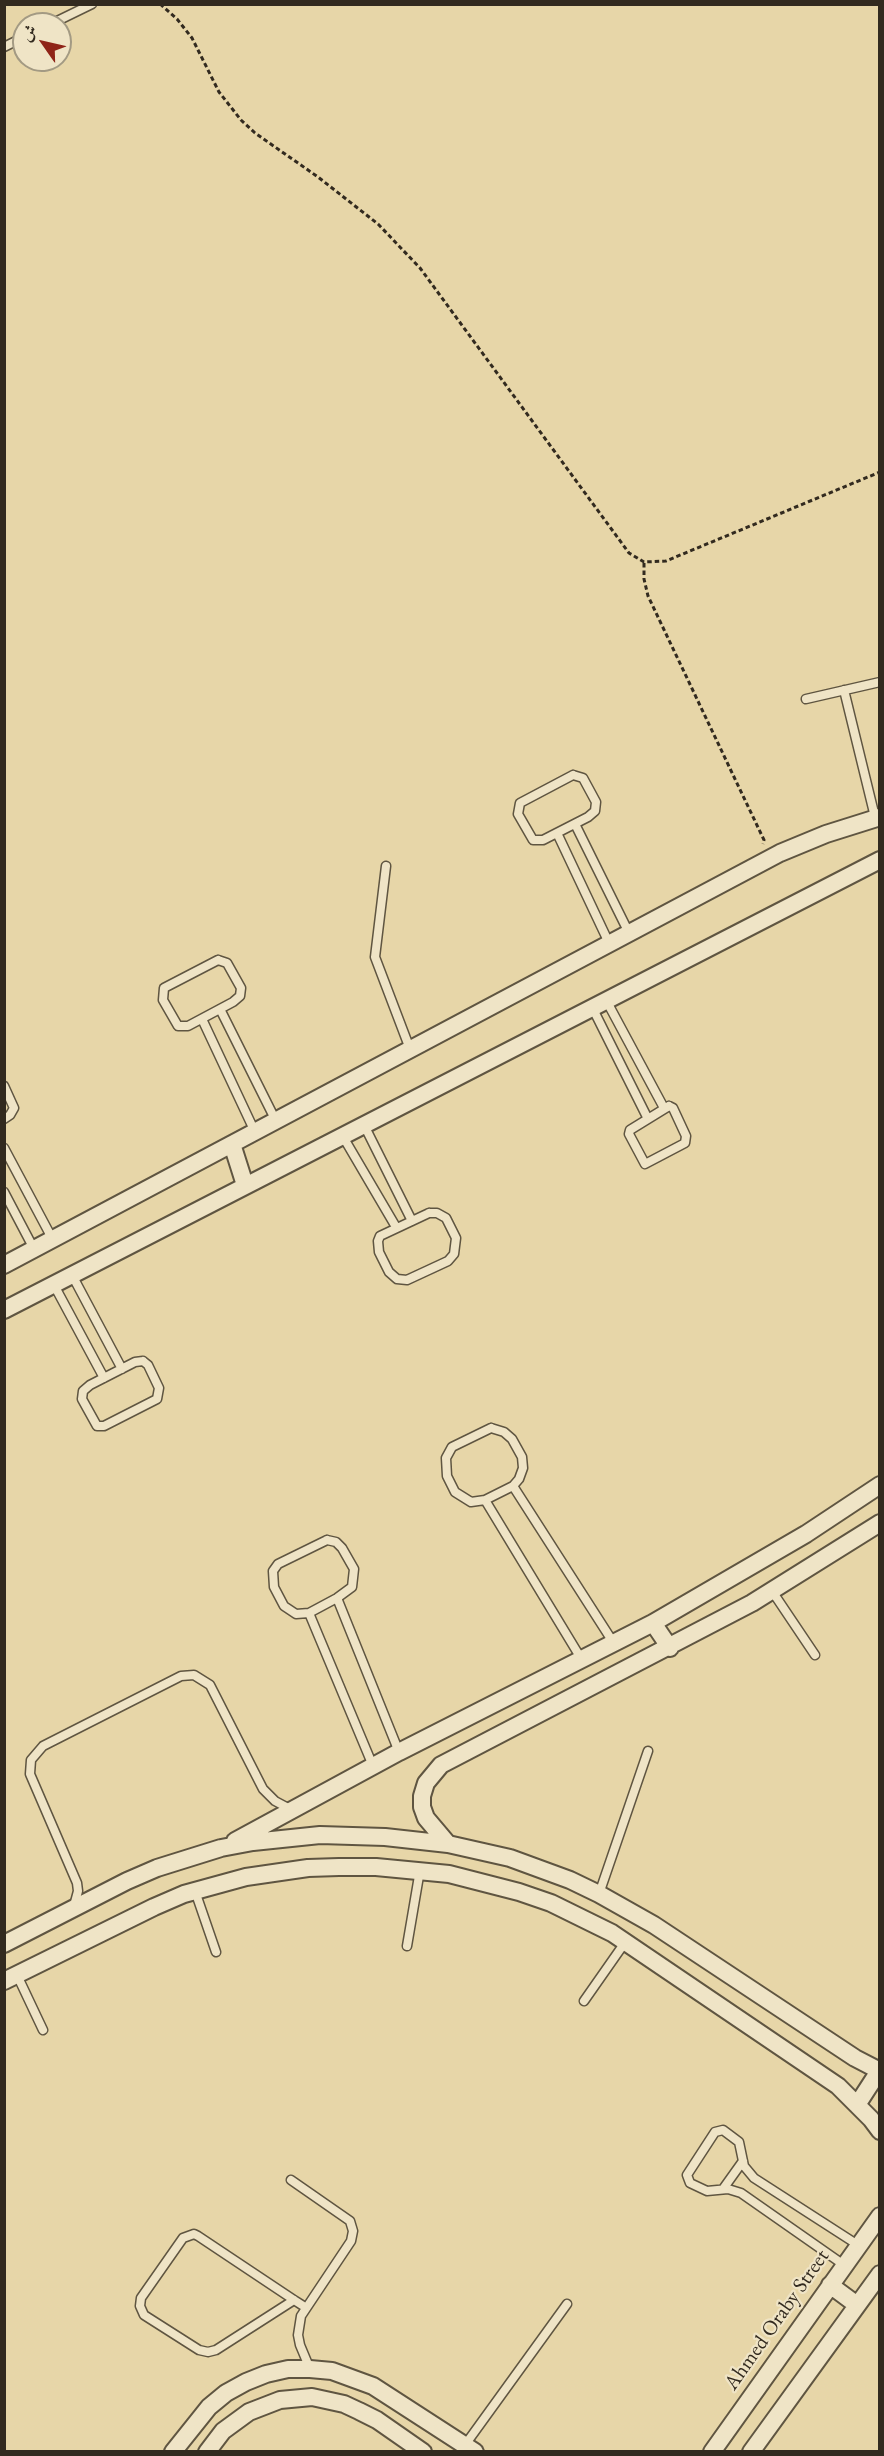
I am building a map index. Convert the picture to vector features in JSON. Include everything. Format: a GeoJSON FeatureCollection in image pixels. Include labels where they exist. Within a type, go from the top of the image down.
{"type":"FeatureCollection","features":[{"type":"Feature","properties":{"kind":"street"},"geometry":{"type":"LineString","coordinates":[[4,1265],[780,853],[877,817]]}},
{"type":"Feature","properties":{"kind":"street"},"geometry":{"type":"LineString","coordinates":[[4,1310],[342,1134],[364,1125],[879,860]]}},
{"type":"Feature","properties":{"kind":"street"},"geometry":{"type":"LineString","coordinates":[[232,1144],[245,1185]]}},
{"type":"Feature","properties":{"kind":"street"},"geometry":{"type":"LineString","coordinates":[[221,1848],[399,1752],[653,1623],[797,1540],[879,1485]]}},
{"type":"Feature","properties":{"kind":"street"},"geometry":{"type":"LineString","coordinates":[[448,1844],[426,1818],[422,1807],[422,1796],[426,1783],[441,1765],[670,1648],[772,1591],[879,1523]]}},
{"type":"Feature","properties":{"kind":"street"},"geometry":{"type":"LineString","coordinates":[[653,1623],[670,1648]]}},
{"type":"Feature","properties":{"kind":"street"},"geometry":{"type":"LineString","coordinates":[[4,1944],[157,1868],[221,1848],[320,1835],[385,1837],[448,1844],[510,1858],[599,1893],[654,1925],[855,2058],[879,2071],[857,2105]]}},
{"type":"Feature","properties":{"kind":"street"},"geometry":{"type":"LineString","coordinates":[[11,1978],[154,1907],[195,1891],[246,1877],[308,1868],[376,1867],[420,1870],[484,1882],[519,1892],[582,1917],[626,1941],[838,2086],[879,2131]]}},
{"type":"Feature","properties":{"kind":"street","name":"Ahmed Oraby Street"},"geometry":{"type":"LineString","coordinates":[[712,2451],[879,2216]]}},
{"type":"Feature","properties":{"kind":"street"},"geometry":{"type":"LineString","coordinates":[[751,2451],[879,2274]]}},
{"type":"Feature","properties":{"kind":"street"},"geometry":{"type":"LineString","coordinates":[[830,2285],[860,2301],[879,2302]]}},
{"type":"Feature","properties":{"kind":"street"},"geometry":{"type":"LineString","coordinates":[[173,2451],[209,2407],[226,2393],[266,2374],[310,2368],[332,2371],[373,2386],[470,2448]]}},
{"type":"Feature","properties":{"kind":"street"},"geometry":{"type":"LineString","coordinates":[[207,2451],[223,2431],[249,2412],[280,2400],[312,2397],[359,2410],[423,2451]]}},
{"type":"Feature","properties":{"kind":"lane"},"geometry":{"type":"LineString","coordinates":[[72,8],[92,4]]}},
{"type":"Feature","properties":{"kind":"lane"},"geometry":{"type":"LineString","coordinates":[[806,699],[879,682]]}},
{"type":"Feature","properties":{"kind":"lane"},"geometry":{"type":"LineString","coordinates":[[844,690],[877,817]]}},
{"type":"Feature","properties":{"kind":"lane"},"geometry":{"type":"LineString","coordinates":[[576,774],[583,778],[596,806],[592,814],[575,824],[540,842],[533,840],[518,814],[518,806],[523,800],[576,774]]}},
{"type":"Feature","properties":{"kind":"lane"},"geometry":{"type":"LineString","coordinates":[[575,824],[629,933]]}},
{"type":"Feature","properties":{"kind":"lane"},"geometry":{"type":"LineString","coordinates":[[557,833],[609,944]]}},
{"type":"Feature","properties":{"kind":"lane"},"geometry":{"type":"LineString","coordinates":[[386,866],[375,957],[410,1049]]}},
{"type":"Feature","properties":{"kind":"lane"},"geometry":{"type":"LineString","coordinates":[[221,960],[227,963],[241,992],[237,999],[220,1009],[185,1027],[178,1026],[163,1000],[163,992],[167,986],[221,960]]}},
{"type":"Feature","properties":{"kind":"lane"},"geometry":{"type":"LineString","coordinates":[[599,1003],[664,1108]]}},
{"type":"Feature","properties":{"kind":"lane"},"geometry":{"type":"LineString","coordinates":[[599,1003],[647,1117]]}},
{"type":"Feature","properties":{"kind":"lane"},"geometry":{"type":"LineString","coordinates":[[220,1009],[276,1121]]}},
{"type":"Feature","properties":{"kind":"lane"},"geometry":{"type":"LineString","coordinates":[[202,1019],[255,1132]]}},
{"type":"Feature","properties":{"kind":"lane"},"geometry":{"type":"LineString","coordinates":[[4,1086],[14,1108],[4,1119]]}},
{"type":"Feature","properties":{"kind":"lane"},"geometry":{"type":"LineString","coordinates":[[669,1106],[673,1108],[686,1136],[685,1143],[647,1165],[643,1163],[629,1134],[632,1127],[664,1108],[669,1106]]}},
{"type":"Feature","properties":{"kind":"lane"},"geometry":{"type":"LineString","coordinates":[[364,1125],[412,1221]]}},
{"type":"Feature","properties":{"kind":"lane"},"geometry":{"type":"LineString","coordinates":[[342,1134],[396,1227]]}},
{"type":"Feature","properties":{"kind":"lane"},"geometry":{"type":"LineString","coordinates":[[4,1148],[53,1239]]}},
{"type":"Feature","properties":{"kind":"lane"},"geometry":{"type":"LineString","coordinates":[[4,1192],[34,1249]]}},
{"type":"Feature","properties":{"kind":"lane"},"geometry":{"type":"LineString","coordinates":[[433,1212],[446,1218],[456,1238],[456,1249],[451,1258],[407,1280],[397,1279],[389,1272],[378,1246],[380,1236],[412,1221],[433,1212]]}},
{"type":"Feature","properties":{"kind":"lane"},"geometry":{"type":"LineString","coordinates":[[72,1275],[122,1369]]}},
{"type":"Feature","properties":{"kind":"lane"},"geometry":{"type":"LineString","coordinates":[[54,1284],[104,1378]]}},
{"type":"Feature","properties":{"kind":"lane"},"geometry":{"type":"LineString","coordinates":[[139,1361],[145,1363],[159,1389],[159,1396],[155,1402],[100,1427],[94,1423],[82,1395],[86,1387],[104,1378],[139,1361]]}},
{"type":"Feature","properties":{"kind":"lane"},"geometry":{"type":"LineString","coordinates":[[491,1428],[504,1432],[512,1438],[522,1457],[523,1468],[519,1479],[513,1486],[485,1500],[471,1502],[455,1492],[445,1467],[446,1458],[452,1447],[491,1428]]}},
{"type":"Feature","properties":{"kind":"lane"},"geometry":{"type":"LineString","coordinates":[[513,1486],[613,1642]]}},
{"type":"Feature","properties":{"kind":"lane"},"geometry":{"type":"LineString","coordinates":[[485,1500],[582,1660]]}},
{"type":"Feature","properties":{"kind":"lane"},"geometry":{"type":"LineString","coordinates":[[327,1540],[336,1542],[354,1569],[352,1587],[309,1613],[296,1614],[284,1606],[274,1587],[273,1571],[278,1564],[327,1540]]}},
{"type":"Feature","properties":{"kind":"lane"},"geometry":{"type":"LineString","coordinates":[[772,1591],[815,1655]]}},
{"type":"Feature","properties":{"kind":"lane"},"geometry":{"type":"LineString","coordinates":[[337,1598],[399,1752]]}},
{"type":"Feature","properties":{"kind":"lane"},"geometry":{"type":"LineString","coordinates":[[309,1613],[373,1766]]}},
{"type":"Feature","properties":{"kind":"lane"},"geometry":{"type":"LineString","coordinates":[[73,1909],[78,1892],[77,1883],[30,1774],[31,1760],[43,1746],[181,1676],[194,1675],[210,1685],[262,1789],[275,1801],[291,1809]]}},
{"type":"Feature","properties":{"kind":"lane"},"geometry":{"type":"LineString","coordinates":[[599,1893],[648,1751]]}},
{"type":"Feature","properties":{"kind":"lane"},"geometry":{"type":"LineString","coordinates":[[407,1946],[420,1870]]}},
{"type":"Feature","properties":{"kind":"lane"},"geometry":{"type":"LineString","coordinates":[[195,1891],[216,1952]]}},
{"type":"Feature","properties":{"kind":"lane"},"geometry":{"type":"LineString","coordinates":[[584,2001],[626,1941]]}},
{"type":"Feature","properties":{"kind":"lane"},"geometry":{"type":"LineString","coordinates":[[11,1978],[43,2030]]}},
{"type":"Feature","properties":{"kind":"lane"},"geometry":{"type":"LineString","coordinates":[[844,2265],[741,2193],[723,2189],[711,2192],[690,2183],[687,2178],[688,2172],[715,2132],[723,2130],[736,2139],[741,2146],[747,2171],[754,2178],[858,2245]]}},
{"type":"Feature","properties":{"kind":"lane"},"geometry":{"type":"LineString","coordinates":[[723,2189],[743,2161]]}},
{"type":"Feature","properties":{"kind":"lane"},"geometry":{"type":"LineString","coordinates":[[291,2180],[350,2221],[353,2231],[351,2241],[301,2316],[298,2335],[310,2368]]}},
{"type":"Feature","properties":{"kind":"lane"},"geometry":{"type":"LineString","coordinates":[[294,2300],[216,2350],[208,2352],[199,2350],[144,2315],[140,2306],[141,2298],[183,2238],[190,2234],[198,2236],[305,2307]]}},
{"type":"Feature","properties":{"kind":"lane"},"geometry":{"type":"LineString","coordinates":[[470,2448],[567,2304]]}},
{"type":"Feature","properties":{"kind":"path"},"geometry":{"type":"LineString","coordinates":[[160,4],[177,18],[192,38],[219,92],[241,120],[255,133],[318,177],[378,224],[420,268],[622,545],[644,562],[666,561],[879,472]]}},
{"type":"Feature","properties":{"kind":"path"},"geometry":{"type":"LineString","coordinates":[[644,562],[644,579],[648,596],[764,840]]}}]}
